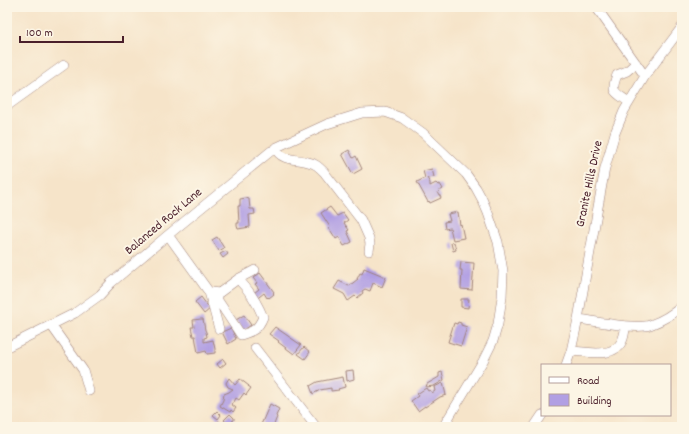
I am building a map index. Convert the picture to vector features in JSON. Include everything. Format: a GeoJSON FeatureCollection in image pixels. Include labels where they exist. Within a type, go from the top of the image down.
{"type":"FeatureCollection","features":[{"type":"Feature","properties":{"kind":"street"},"geometry":{"type":"LineString","coordinates":[[596,7],[645,76]]}},
{"type":"Feature","properties":{"kind":"street","name":"Granite Hills Drive"},"geometry":{"type":"LineString","coordinates":[[566,364],[571,351],[578,319],[605,168],[614,133],[624,111],[645,76],[682,27]]}},
{"type":"Feature","properties":{"kind":"street"},"geometry":{"type":"LineString","coordinates":[[629,102],[615,92],[613,88],[617,75],[627,71],[636,63]]}},
{"type":"Feature","properties":{"kind":"street"},"geometry":{"type":"LineString","coordinates":[[7,106],[64,65]]}},
{"type":"Feature","properties":{"kind":"street","name":"Balanced Rock Lane"},"geometry":{"type":"LineString","coordinates":[[7,347],[75,313],[100,295],[111,283],[168,235],[273,150],[328,124],[362,113],[385,112],[402,118],[423,133],[466,174],[482,199],[498,242],[503,271],[502,297],[498,324],[493,341],[483,361],[443,427]]}},
{"type":"Feature","properties":{"kind":"street"},"geometry":{"type":"LineString","coordinates":[[273,150],[286,158],[308,161],[319,167],[324,172],[361,220],[369,238],[369,251]]}},
{"type":"Feature","properties":{"kind":"street"},"geometry":{"type":"LineString","coordinates":[[168,235],[212,292],[242,335],[252,332],[260,325],[263,317],[258,304],[246,286],[238,279]]}},
{"type":"Feature","properties":{"kind":"street"},"geometry":{"type":"LineString","coordinates":[[212,292],[219,293],[238,279],[255,270]]}},
{"type":"Feature","properties":{"kind":"street"},"geometry":{"type":"LineString","coordinates":[[212,292],[219,329]]}},
{"type":"Feature","properties":{"kind":"street"},"geometry":{"type":"LineString","coordinates":[[578,319],[625,326],[649,325],[673,314],[682,306]]}},
{"type":"Feature","properties":{"kind":"street"},"geometry":{"type":"LineString","coordinates":[[50,325],[83,370],[89,391]]}},
{"type":"Feature","properties":{"kind":"street"},"geometry":{"type":"LineString","coordinates":[[571,351],[598,354],[612,350],[619,346],[622,341],[625,326]]}},
{"type":"Feature","properties":{"kind":"street"},"geometry":{"type":"LineString","coordinates":[[254,348],[316,427]]}},
{"type":"Feature","properties":{"kind":"street"},"geometry":{"type":"LineString","coordinates":[[534,427],[541,416]]}},
{"type":"Feature","properties":{"kind":"building"},"geometry":{"type":"Polygon","coordinates":[[[349,150],[353,158],[356,156],[362,169],[353,174],[342,154],[349,150]]]}},
{"type":"Feature","properties":{"kind":"building"},"geometry":{"type":"Polygon","coordinates":[[[432,169],[434,177],[427,178],[430,186],[436,183],[438,185],[440,184],[443,189],[438,192],[441,198],[430,203],[417,182],[425,178],[423,171],[432,169]]]}},
{"type":"Feature","properties":{"kind":"building"},"geometry":{"type":"Polygon","coordinates":[[[240,199],[249,199],[250,209],[254,209],[255,214],[249,215],[250,227],[238,229],[238,206],[240,206],[240,199]]]}},
{"type":"Feature","properties":{"kind":"building"},"geometry":{"type":"Polygon","coordinates":[[[330,207],[337,216],[343,213],[348,220],[344,223],[349,230],[347,231],[352,242],[344,246],[339,237],[336,239],[321,213],[330,207]]]}},
{"type":"Feature","properties":{"kind":"building"},"geometry":{"type":"Polygon","coordinates":[[[458,212],[464,238],[453,240],[450,228],[445,229],[444,222],[450,221],[448,214],[458,212]]]}},
{"type":"Feature","properties":{"kind":"building"},"geometry":{"type":"Polygon","coordinates":[[[217,237],[224,248],[219,251],[212,240],[217,237]]]}},
{"type":"Feature","properties":{"kind":"building"},"geometry":{"type":"Polygon","coordinates":[[[454,242],[456,250],[453,251],[451,243],[454,242]]]}},
{"type":"Feature","properties":{"kind":"building"},"geometry":{"type":"Polygon","coordinates":[[[226,251],[228,254],[223,258],[220,254],[226,251]]]}},
{"type":"Feature","properties":{"kind":"building"},"geometry":{"type":"Polygon","coordinates":[[[461,262],[474,263],[472,290],[461,289],[461,262]]]}},
{"type":"Feature","properties":{"kind":"building"},"geometry":{"type":"Polygon","coordinates":[[[364,268],[386,277],[382,287],[373,283],[370,291],[365,289],[357,298],[355,296],[348,301],[344,294],[334,289],[339,281],[349,286],[358,279],[364,268]]]}},
{"type":"Feature","properties":{"kind":"building"},"geometry":{"type":"Polygon","coordinates":[[[260,273],[274,294],[267,298],[264,293],[254,301],[250,296],[259,289],[253,278],[260,273]]]}},
{"type":"Feature","properties":{"kind":"building"},"geometry":{"type":"Polygon","coordinates":[[[201,297],[210,309],[204,314],[195,302],[201,297]]]}},
{"type":"Feature","properties":{"kind":"building"},"geometry":{"type":"Polygon","coordinates":[[[461,299],[469,299],[468,308],[461,307],[461,299]]]}},
{"type":"Feature","properties":{"kind":"building"},"geometry":{"type":"Polygon","coordinates":[[[244,315],[251,325],[243,331],[236,320],[244,315]]]}},
{"type":"Feature","properties":{"kind":"building"},"geometry":{"type":"Polygon","coordinates":[[[203,319],[207,337],[204,338],[204,342],[213,340],[215,353],[207,354],[206,351],[198,353],[195,336],[193,336],[191,327],[194,327],[193,320],[203,319]]]}},
{"type":"Feature","properties":{"kind":"building"},"geometry":{"type":"Polygon","coordinates":[[[458,322],[467,327],[461,346],[448,342],[454,323],[457,324],[458,322]]]}},
{"type":"Feature","properties":{"kind":"building"},"geometry":{"type":"Polygon","coordinates":[[[275,327],[301,345],[294,354],[269,334],[275,327]]]}},
{"type":"Feature","properties":{"kind":"building"},"geometry":{"type":"Polygon","coordinates":[[[231,328],[236,339],[228,344],[222,332],[231,328]]]}},
{"type":"Feature","properties":{"kind":"building"},"geometry":{"type":"Polygon","coordinates":[[[304,347],[310,352],[305,359],[298,354],[304,347]]]}},
{"type":"Feature","properties":{"kind":"building"},"geometry":{"type":"Polygon","coordinates":[[[223,359],[226,363],[220,368],[217,364],[223,359]]]}},
{"type":"Feature","properties":{"kind":"building"},"geometry":{"type":"Polygon","coordinates":[[[353,370],[354,379],[347,381],[346,371],[353,370]]]}},
{"type":"Feature","properties":{"kind":"building"},"geometry":{"type":"Polygon","coordinates":[[[442,372],[444,380],[434,386],[426,387],[427,384],[439,377],[439,373],[442,372]]]}},
{"type":"Feature","properties":{"kind":"building"},"geometry":{"type":"Polygon","coordinates":[[[343,377],[345,387],[338,389],[339,390],[331,391],[331,388],[320,390],[313,394],[310,386],[317,382],[343,377]]]}},
{"type":"Feature","properties":{"kind":"building"},"geometry":{"type":"Polygon","coordinates":[[[229,378],[235,385],[240,379],[251,388],[246,395],[244,393],[239,400],[236,398],[231,404],[236,408],[233,412],[231,410],[230,412],[220,406],[224,394],[233,389],[228,387],[226,383],[229,378]]]}},
{"type":"Feature","properties":{"kind":"building"},"geometry":{"type":"Polygon","coordinates":[[[443,383],[446,395],[440,397],[418,411],[411,401],[418,396],[417,394],[426,388],[432,393],[435,391],[434,387],[443,383]]]}},
{"type":"Feature","properties":{"kind":"building"},"geometry":{"type":"Polygon","coordinates":[[[270,404],[279,409],[273,427],[260,427],[270,404]]]}},
{"type":"Feature","properties":{"kind":"building"},"geometry":{"type":"Polygon","coordinates":[[[217,411],[221,415],[218,419],[213,415],[217,411]]]}},
{"type":"Feature","properties":{"kind":"building"},"geometry":{"type":"Polygon","coordinates":[[[230,414],[234,420],[228,427],[226,427],[224,425],[226,422],[224,420],[230,414]]]}},
{"type":"Feature","properties":{"kind":"building"},"geometry":{"type":"Polygon","coordinates":[[[219,421],[223,427],[216,427],[214,424],[219,421]]]}}]}
